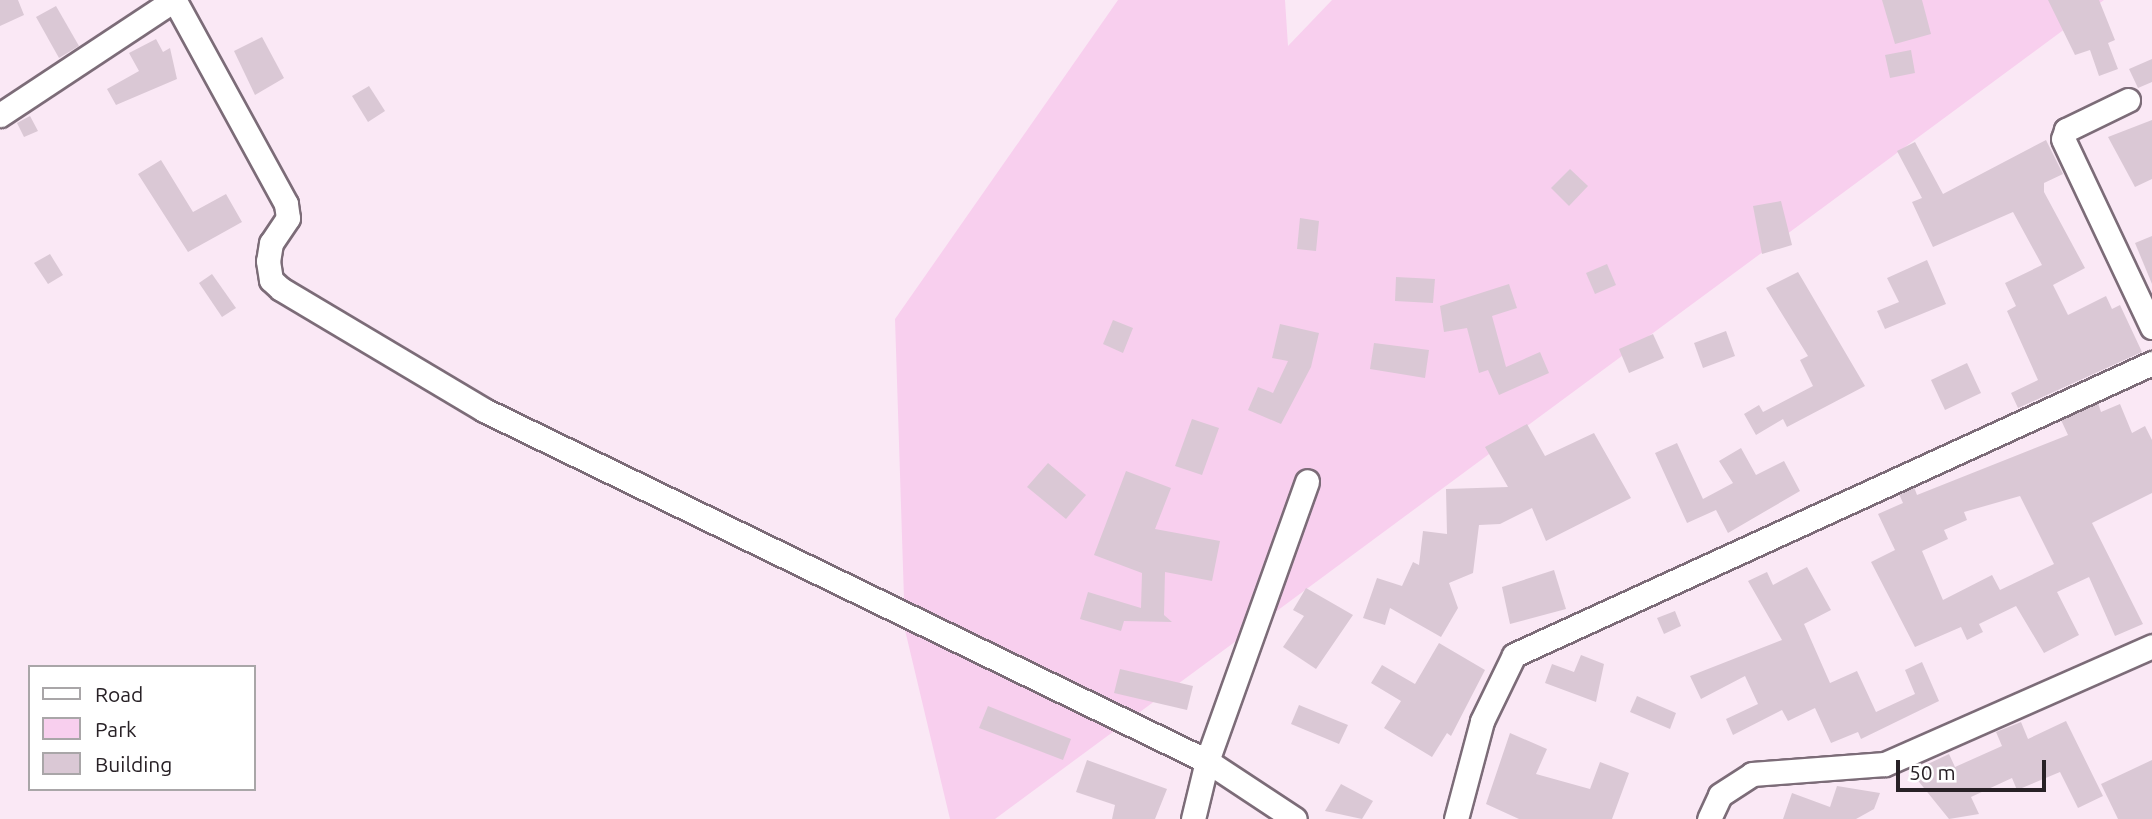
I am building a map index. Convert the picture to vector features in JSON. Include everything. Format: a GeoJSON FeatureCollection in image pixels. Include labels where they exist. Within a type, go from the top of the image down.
{"type":"FeatureCollection","features":[{"type":"Feature","properties":{"kind":"street"},"geometry":{"type":"LineString","coordinates":[[0,115],[175,0],[286,204],[288,218],[271,243],[268,261],[281,289],[484,410],[1207,761],[1294,819]]}},
{"type":"Feature","properties":{"kind":"street"},"geometry":{"type":"LineString","coordinates":[[2128,100],[2066,130],[2063,139],[2152,327]]}},
{"type":"Feature","properties":{"kind":"street"},"geometry":{"type":"LineString","coordinates":[[1456,819],[1482,721],[1514,655],[2152,363]]}},
{"type":"Feature","properties":{"kind":"street"},"geometry":{"type":"LineString","coordinates":[[1193,819],[1207,761],[1307,481]]}},
{"type":"Feature","properties":{"kind":"street"},"geometry":{"type":"LineString","coordinates":[[1709,819],[1720,794],[1752,774],[1885,764],[2152,646]]}},
{"type":"Feature","properties":{"kind":"green space"},"geometry":{"type":"Polygon","coordinates":[[[1118,0],[1285,0],[1288,46],[1332,0],[2104,0],[995,819],[950,819],[905,630],[895,319],[1118,0]]]}},
{"type":"Feature","properties":{"kind":"building"},"geometry":{"type":"Polygon","coordinates":[[[0,0],[18,0],[24,15],[0,26],[0,0]]]}},
{"type":"Feature","properties":{"kind":"building"},"geometry":{"type":"Polygon","coordinates":[[[1882,0],[1922,0],[1931,34],[1895,44],[1882,0]]]}},
{"type":"Feature","properties":{"kind":"building"},"geometry":{"type":"Polygon","coordinates":[[[2048,0],[2099,0],[2115,40],[2108,43],[2118,69],[2099,76],[2090,50],[2075,55],[2048,0]]]}},
{"type":"Feature","properties":{"kind":"building"},"geometry":{"type":"Polygon","coordinates":[[[56,6],[79,46],[59,58],[36,17],[56,6]]]}},
{"type":"Feature","properties":{"kind":"building"},"geometry":{"type":"Polygon","coordinates":[[[262,37],[284,78],[255,95],[234,51],[262,37]]]}},
{"type":"Feature","properties":{"kind":"building"},"geometry":{"type":"Polygon","coordinates":[[[156,39],[163,52],[170,48],[177,79],[116,105],[107,89],[139,71],[129,53],[156,39]]]}},
{"type":"Feature","properties":{"kind":"building"},"geometry":{"type":"Polygon","coordinates":[[[1911,50],[1915,73],[1890,78],[1885,55],[1911,50]]]}},
{"type":"Feature","properties":{"kind":"building"},"geometry":{"type":"Polygon","coordinates":[[[2152,59],[2152,82],[2138,88],[2129,69],[2152,59]]]}},
{"type":"Feature","properties":{"kind":"building"},"geometry":{"type":"Polygon","coordinates":[[[369,86],[385,111],[368,122],[352,96],[369,86]]]}},
{"type":"Feature","properties":{"kind":"building"},"geometry":{"type":"Polygon","coordinates":[[[30,116],[38,131],[24,137],[17,123],[30,116]]]}},
{"type":"Feature","properties":{"kind":"building"},"geometry":{"type":"Polygon","coordinates":[[[2152,120],[2152,179],[2135,187],[2108,137],[2152,120]]]}},
{"type":"Feature","properties":{"kind":"building"},"geometry":{"type":"Polygon","coordinates":[[[2046,140],[2063,174],[2044,183],[2044,192],[2085,268],[2053,285],[2068,315],[2106,296],[2112,309],[2120,305],[2142,352],[2018,408],[2011,393],[2038,380],[2007,311],[2016,306],[2005,283],[2042,265],[2013,212],[1933,247],[1912,202],[1922,198],[1897,151],[1915,142],[1943,194],[2046,140]]]}},
{"type":"Feature","properties":{"kind":"building"},"geometry":{"type":"Polygon","coordinates":[[[161,160],[193,212],[226,194],[242,222],[188,252],[138,174],[161,160]]]}},
{"type":"Feature","properties":{"kind":"building"},"geometry":{"type":"Polygon","coordinates":[[[1570,169],[1588,186],[1569,206],[1551,188],[1570,169]]]}},
{"type":"Feature","properties":{"kind":"building"},"geometry":{"type":"Polygon","coordinates":[[[1781,201],[1792,245],[1762,254],[1753,206],[1781,201]]]}},
{"type":"Feature","properties":{"kind":"building"},"geometry":{"type":"Polygon","coordinates":[[[1300,218],[1319,221],[1316,251],[1297,249],[1300,218]]]}},
{"type":"Feature","properties":{"kind":"building"},"geometry":{"type":"Polygon","coordinates":[[[2152,236],[2152,284],[2135,243],[2152,236]]]}},
{"type":"Feature","properties":{"kind":"building"},"geometry":{"type":"Polygon","coordinates":[[[50,254],[63,275],[48,284],[34,263],[50,254]]]}},
{"type":"Feature","properties":{"kind":"building"},"geometry":{"type":"Polygon","coordinates":[[[1927,260],[1946,304],[1885,329],[1877,311],[1899,302],[1887,278],[1927,260]]]}},
{"type":"Feature","properties":{"kind":"building"},"geometry":{"type":"Polygon","coordinates":[[[1607,264],[1616,285],[1595,294],[1586,273],[1607,264]]]}},
{"type":"Feature","properties":{"kind":"building"},"geometry":{"type":"Polygon","coordinates":[[[1798,272],[1865,386],[1787,427],[1783,419],[1756,435],[1744,414],[1759,405],[1763,412],[1813,386],[1800,360],[1808,356],[1766,288],[1798,272]]]}},
{"type":"Feature","properties":{"kind":"building"},"geometry":{"type":"Polygon","coordinates":[[[212,274],[236,308],[222,317],[199,283],[212,274]]]}},
{"type":"Feature","properties":{"kind":"building"},"geometry":{"type":"Polygon","coordinates":[[[1396,277],[1435,279],[1433,303],[1395,301],[1396,277]]]}},
{"type":"Feature","properties":{"kind":"building"},"geometry":{"type":"Polygon","coordinates":[[[1509,284],[1517,308],[1492,316],[1506,367],[1540,352],[1549,373],[1499,395],[1488,370],[1479,373],[1467,328],[1444,332],[1440,306],[1509,284]]]}},
{"type":"Feature","properties":{"kind":"building"},"geometry":{"type":"Polygon","coordinates":[[[1113,320],[1133,328],[1123,353],[1103,344],[1113,320]]]}},
{"type":"Feature","properties":{"kind":"building"},"geometry":{"type":"Polygon","coordinates":[[[1280,324],[1319,333],[1311,367],[1281,424],[1248,410],[1258,387],[1273,393],[1288,361],[1272,358],[1280,324]]]}},
{"type":"Feature","properties":{"kind":"building"},"geometry":{"type":"Polygon","coordinates":[[[1726,331],[1735,356],[1703,368],[1694,343],[1726,331]]]}},
{"type":"Feature","properties":{"kind":"building"},"geometry":{"type":"Polygon","coordinates":[[[1653,334],[1664,358],[1629,373],[1619,349],[1653,334]]]}},
{"type":"Feature","properties":{"kind":"building"},"geometry":{"type":"Polygon","coordinates":[[[1374,343],[1429,350],[1425,378],[1370,369],[1374,343]]]}},
{"type":"Feature","properties":{"kind":"building"},"geometry":{"type":"Polygon","coordinates":[[[1967,363],[1981,393],[1945,410],[1931,380],[1967,363]]]}},
{"type":"Feature","properties":{"kind":"building"},"geometry":{"type":"Polygon","coordinates":[[[2098,403],[2101,412],[2120,404],[2132,433],[2145,426],[2152,440],[2152,493],[2092,523],[2143,624],[2115,636],[2089,577],[2057,592],[2079,635],[2044,653],[2016,606],[1979,624],[1983,632],[1967,640],[1961,627],[1915,647],[1871,562],[1895,550],[1878,514],[1903,503],[1899,494],[1914,487],[1917,495],[2068,435],[2061,420],[2098,403]],[[2020,496],[1964,512],[1967,520],[1944,530],[1948,539],[1922,551],[1943,600],[1992,575],[2000,590],[2054,564],[2020,496]]]}},
{"type":"Feature","properties":{"kind":"building"},"geometry":{"type":"Polygon","coordinates":[[[1192,419],[1219,428],[1202,475],[1175,466],[1192,419]]]}},
{"type":"Feature","properties":{"kind":"building"},"geometry":{"type":"Polygon","coordinates":[[[1527,424],[1545,456],[1594,433],[1631,498],[1546,541],[1532,508],[1500,524],[1479,525],[1473,573],[1449,583],[1458,608],[1441,637],[1390,608],[1385,625],[1363,618],[1377,578],[1402,586],[1413,562],[1419,565],[1423,531],[1447,534],[1446,489],[1508,487],[1485,447],[1527,424]]]}},
{"type":"Feature","properties":{"kind":"building"},"geometry":{"type":"Polygon","coordinates":[[[1677,443],[1703,499],[1733,483],[1719,461],[1741,448],[1756,475],[1784,461],[1800,491],[1728,533],[1716,510],[1687,523],[1655,453],[1677,443]]]}},
{"type":"Feature","properties":{"kind":"building"},"geometry":{"type":"Polygon","coordinates":[[[1048,463],[1086,495],[1066,519],[1027,487],[1048,463]]]}},
{"type":"Feature","properties":{"kind":"building"},"geometry":{"type":"Polygon","coordinates":[[[1126,471],[1171,488],[1155,529],[1220,541],[1212,581],[1165,572],[1164,615],[1172,622],[1124,621],[1121,631],[1080,619],[1088,592],[1141,608],[1142,573],[1094,555],[1126,471]]]}},
{"type":"Feature","properties":{"kind":"building"},"geometry":{"type":"Polygon","coordinates":[[[1807,567],[1831,610],[1804,624],[1830,683],[1857,671],[1876,712],[1915,694],[1905,670],[1922,662],[1939,701],[1861,739],[1858,732],[1831,743],[1815,708],[1788,721],[1782,710],[1733,735],[1726,719],[1758,704],[1745,676],[1701,699],[1690,676],[1782,640],[1748,581],[1767,572],[1773,585],[1807,567]]]}},
{"type":"Feature","properties":{"kind":"building"},"geometry":{"type":"Polygon","coordinates":[[[1554,570],[1566,609],[1510,624],[1502,587],[1554,570]]]}},
{"type":"Feature","properties":{"kind":"building"},"geometry":{"type":"Polygon","coordinates":[[[1306,588],[1353,615],[1316,669],[1283,647],[1304,616],[1293,610],[1306,588]]]}},
{"type":"Feature","properties":{"kind":"building"},"geometry":{"type":"Polygon","coordinates":[[[1675,611],[1681,626],[1664,634],[1657,618],[1675,611]]]}},
{"type":"Feature","properties":{"kind":"building"},"geometry":{"type":"Polygon","coordinates":[[[1439,643],[1485,670],[1451,736],[1447,733],[1432,757],[1384,728],[1401,701],[1371,683],[1382,665],[1415,684],[1439,643]]]}},
{"type":"Feature","properties":{"kind":"building"},"geometry":{"type":"Polygon","coordinates":[[[1581,655],[1604,664],[1596,702],[1545,683],[1552,664],[1574,672],[1581,655]]]}},
{"type":"Feature","properties":{"kind":"building"},"geometry":{"type":"Polygon","coordinates":[[[1120,669],[1193,686],[1187,710],[1114,693],[1120,669]]]}},
{"type":"Feature","properties":{"kind":"building"},"geometry":{"type":"Polygon","coordinates":[[[1637,696],[1676,713],[1670,729],[1630,712],[1637,696]]]}},
{"type":"Feature","properties":{"kind":"building"},"geometry":{"type":"Polygon","coordinates":[[[1299,705],[1348,725],[1339,744],[1291,724],[1299,705]]]}},
{"type":"Feature","properties":{"kind":"building"},"geometry":{"type":"Polygon","coordinates":[[[988,706],[1071,739],[1063,760],[979,728],[988,706]]]}},
{"type":"Feature","properties":{"kind":"building"},"geometry":{"type":"Polygon","coordinates":[[[2066,721],[2103,796],[2078,808],[2060,772],[2017,790],[2012,778],[1971,797],[1979,814],[1949,819],[1911,772],[1949,754],[1955,767],[2002,746],[1996,732],[2021,722],[2028,739],[2066,721]]]}},
{"type":"Feature","properties":{"kind":"building"},"geometry":{"type":"Polygon","coordinates":[[[1510,733],[1547,749],[1536,774],[1590,789],[1600,762],[1629,773],[1612,819],[1519,819],[1486,804],[1510,733]]]}},
{"type":"Feature","properties":{"kind":"building"},"geometry":{"type":"Polygon","coordinates":[[[1087,760],[1167,789],[1155,819],[1112,819],[1115,805],[1076,792],[1087,760]]]}},
{"type":"Feature","properties":{"kind":"building"},"geometry":{"type":"Polygon","coordinates":[[[2152,760],[2152,819],[2118,819],[2101,784],[2152,760]]]}},
{"type":"Feature","properties":{"kind":"building"},"geometry":{"type":"Polygon","coordinates":[[[1341,784],[1373,801],[1362,819],[1325,811],[1341,784]]]}},
{"type":"Feature","properties":{"kind":"building"},"geometry":{"type":"Polygon","coordinates":[[[1837,786],[1880,793],[1874,809],[1856,819],[1783,819],[1792,793],[1830,807],[1837,786]]]}}]}
